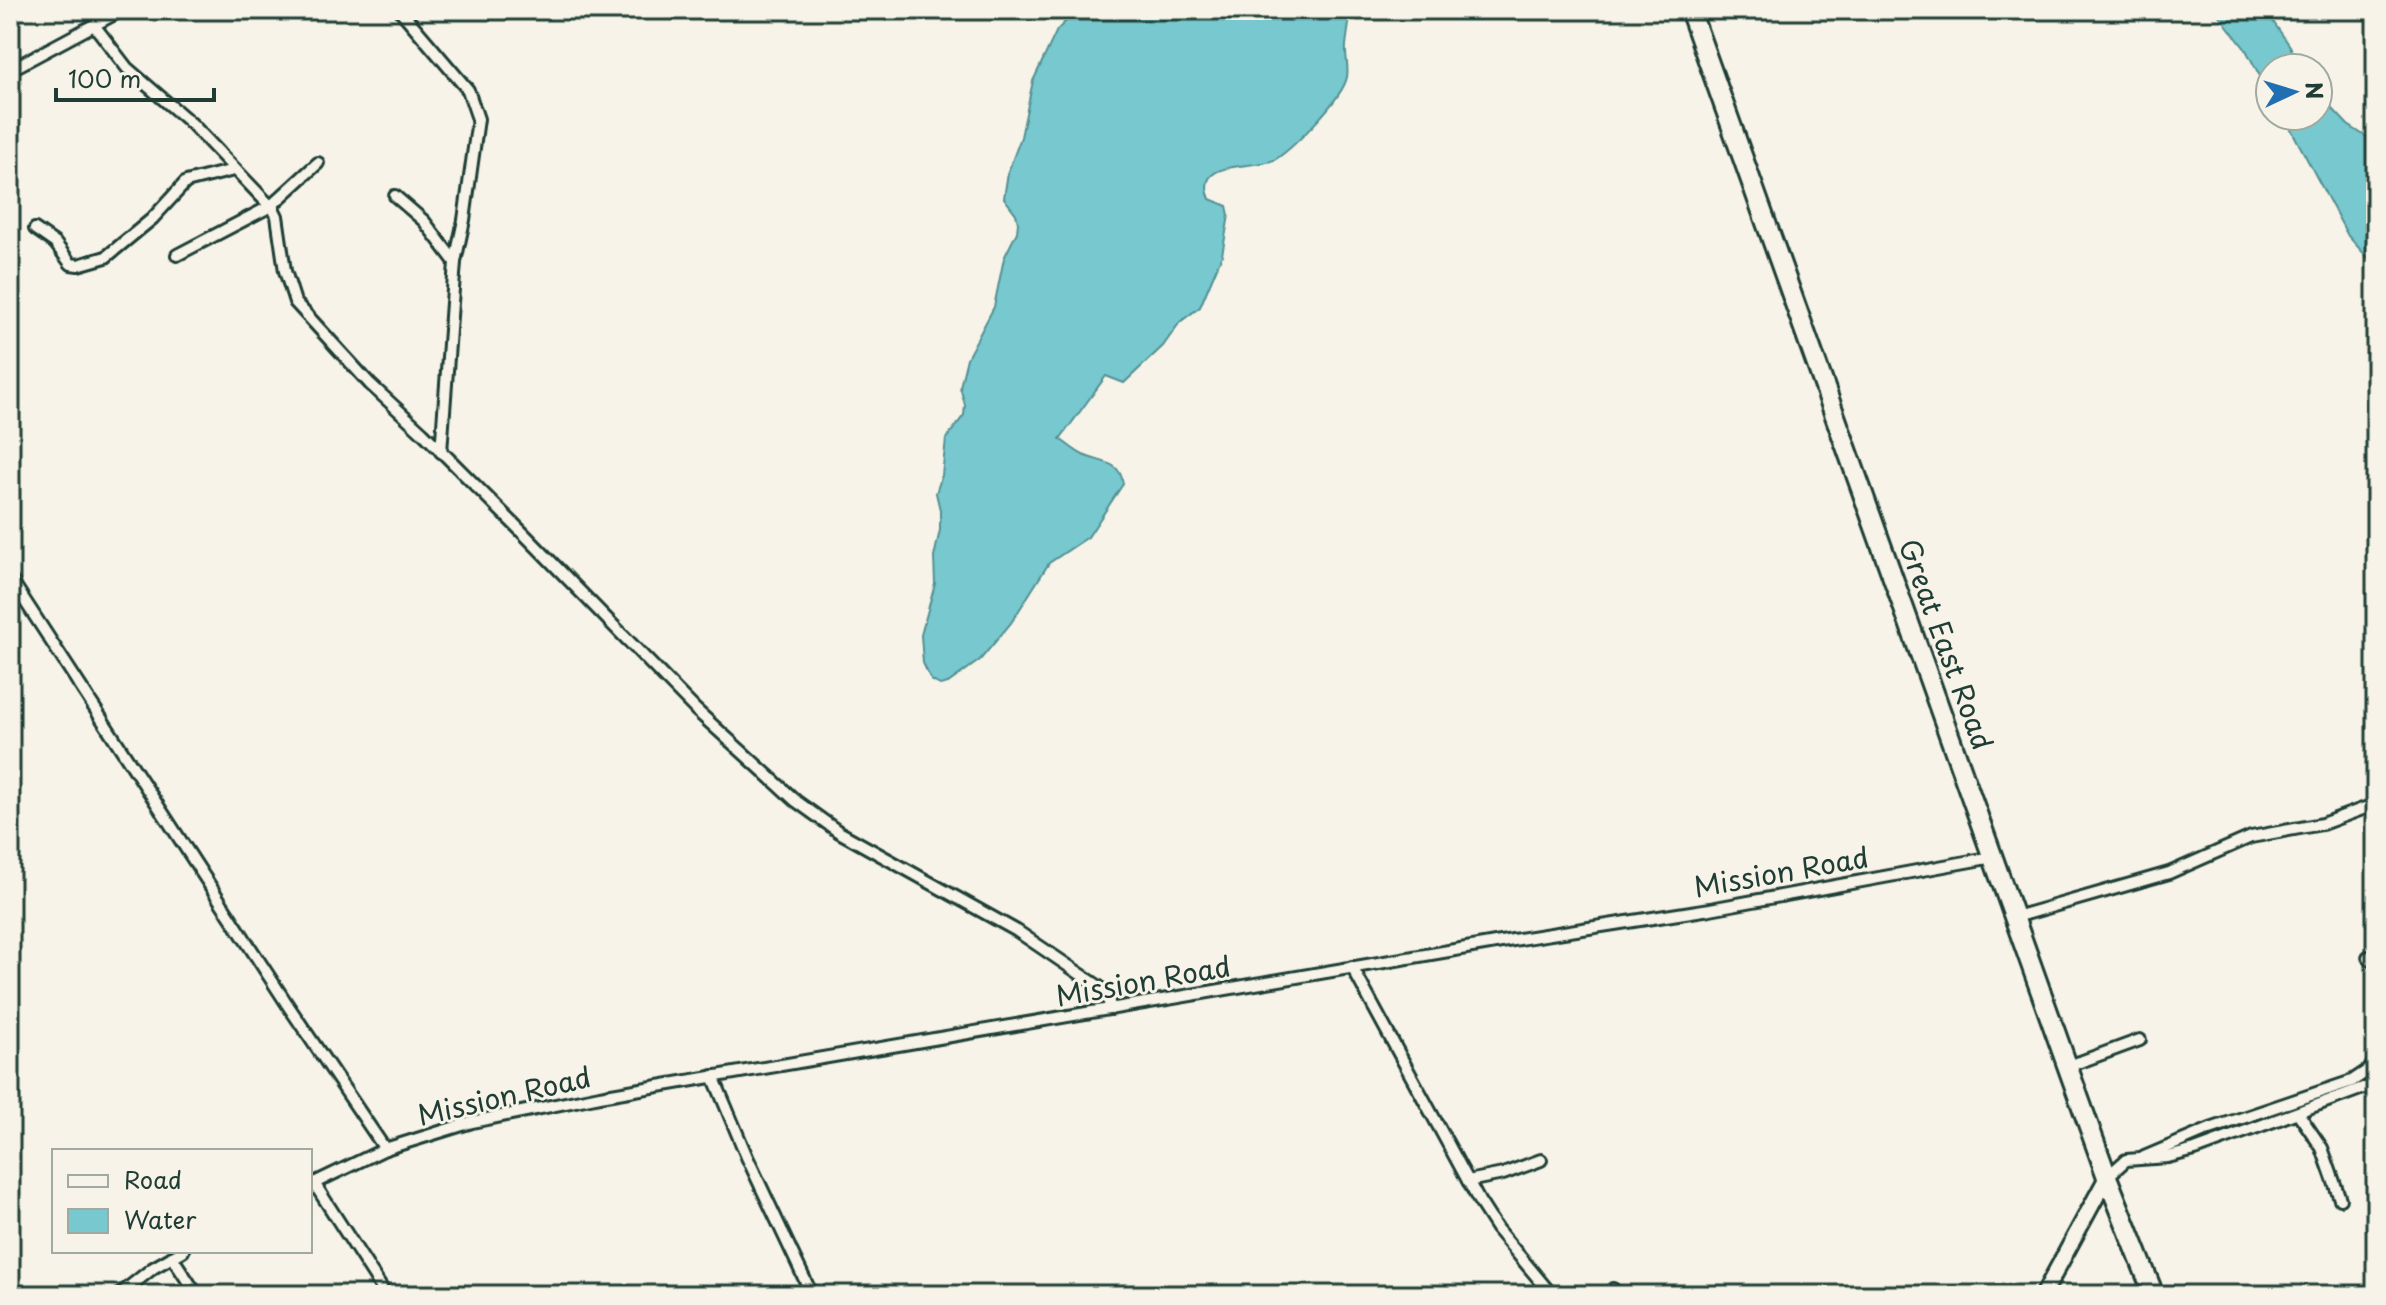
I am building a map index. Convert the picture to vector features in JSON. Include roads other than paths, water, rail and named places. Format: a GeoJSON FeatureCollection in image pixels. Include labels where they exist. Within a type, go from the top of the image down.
{"type":"FeatureCollection","features":[{"type":"Feature","properties":{"kind":"highway","name":"Great East Road"},"geometry":{"type":"LineString","coordinates":[[1690,10],[2107,1177],[2154,1295]]}},
{"type":"Feature","properties":{"kind":"street"},"geometry":{"type":"LineString","coordinates":[[10,70],[122,10]]}},
{"type":"Feature","properties":{"kind":"street"},"geometry":{"type":"LineString","coordinates":[[400,10],[468,90],[478,114],[464,220],[455,262],[441,452]]}},
{"type":"Feature","properties":{"kind":"street"},"geometry":{"type":"LineString","coordinates":[[94,25],[127,68],[192,124],[271,206],[277,216],[282,259],[295,302],[370,384],[637,647],[696,710],[796,801],[851,839],[1033,940],[1101,988],[1111,1009]]}},
{"type":"Feature","properties":{"kind":"street"},"geometry":{"type":"LineString","coordinates":[[177,255],[271,206],[318,163]]}},
{"type":"Feature","properties":{"kind":"street"},"geometry":{"type":"LineString","coordinates":[[35,229],[55,243],[71,264],[97,261],[126,243],[186,182],[234,170]]}},
{"type":"Feature","properties":{"kind":"street"},"geometry":{"type":"LineString","coordinates":[[395,196],[424,221],[455,262]]}},
{"type":"Feature","properties":{"kind":"street"},"geometry":{"type":"LineString","coordinates":[[10,578],[272,982],[385,1149]]}},
{"type":"Feature","properties":{"kind":"street"},"geometry":{"type":"LineString","coordinates":[[2015,917],[2169,873],[2251,837],[2322,824],[2376,804]]}},
{"type":"Feature","properties":{"kind":"street","name":"Mission Road"},"geometry":{"type":"LineString","coordinates":[[312,1184],[385,1149],[472,1122],[600,1096],[1710,909],[1993,857]]}},
{"type":"Feature","properties":{"kind":"street"},"geometry":{"type":"LineString","coordinates":[[1352,967],[1497,1229],[1552,1295]]}},
{"type":"Feature","properties":{"kind":"street"},"geometry":{"type":"LineString","coordinates":[[2069,1066],[2140,1040]]}},
{"type":"Feature","properties":{"kind":"street"},"geometry":{"type":"LineString","coordinates":[[2142,1158],[2210,1129],[2352,1081],[2370,1069],[2376,1058]]}},
{"type":"Feature","properties":{"kind":"street"},"geometry":{"type":"LineString","coordinates":[[713,1076],[812,1295]]}},
{"type":"Feature","properties":{"kind":"street"},"geometry":{"type":"LineString","coordinates":[[2043,1295],[2107,1177],[2126,1160],[2168,1157],[2195,1150],[2363,1088],[2376,1088]]}},
{"type":"Feature","properties":{"kind":"street"},"geometry":{"type":"LineString","coordinates":[[2298,1113],[2322,1148],[2340,1199]]}},
{"type":"Feature","properties":{"kind":"street"},"geometry":{"type":"LineString","coordinates":[[1468,1181],[1503,1174],[1541,1160]]}},
{"type":"Feature","properties":{"kind":"street"},"geometry":{"type":"LineString","coordinates":[[312,1184],[386,1295]]}},
{"type":"Feature","properties":{"kind":"street"},"geometry":{"type":"LineString","coordinates":[[119,1295],[179,1253]]}},
{"type":"Feature","properties":{"kind":"street"},"geometry":{"type":"LineString","coordinates":[[172,1257],[197,1295]]}},
{"type":"Feature","properties":{"kind":"water"},"geometry":{"type":"Polygon","coordinates":[[[1077,10],[1350,10],[1347,77],[1328,109],[1276,159],[1230,167],[1210,177],[1207,186],[1210,199],[1227,206],[1229,215],[1222,255],[1200,307],[1180,322],[1163,346],[1124,383],[1106,376],[1060,439],[1083,455],[1114,466],[1123,484],[1088,537],[1049,563],[1011,623],[980,660],[948,683],[940,685],[931,680],[923,663],[921,635],[935,584],[934,557],[940,530],[936,493],[942,475],[946,439],[964,415],[965,405],[960,387],[967,358],[994,307],[1004,258],[1017,232],[1016,214],[1004,198],[1033,81],[1057,30],[1077,10]]]}},
{"type":"Feature","properties":{"kind":"water"},"geometry":{"type":"Polygon","coordinates":[[[2215,10],[2265,10],[2293,52],[2254,52],[2254,65],[2215,10]]]}},
{"type":"Feature","properties":{"kind":"water"},"geometry":{"type":"Polygon","coordinates":[[[2334,110],[2348,125],[2376,143],[2376,267],[2348,236],[2293,132],[2334,132],[2334,110]]]}}]}
